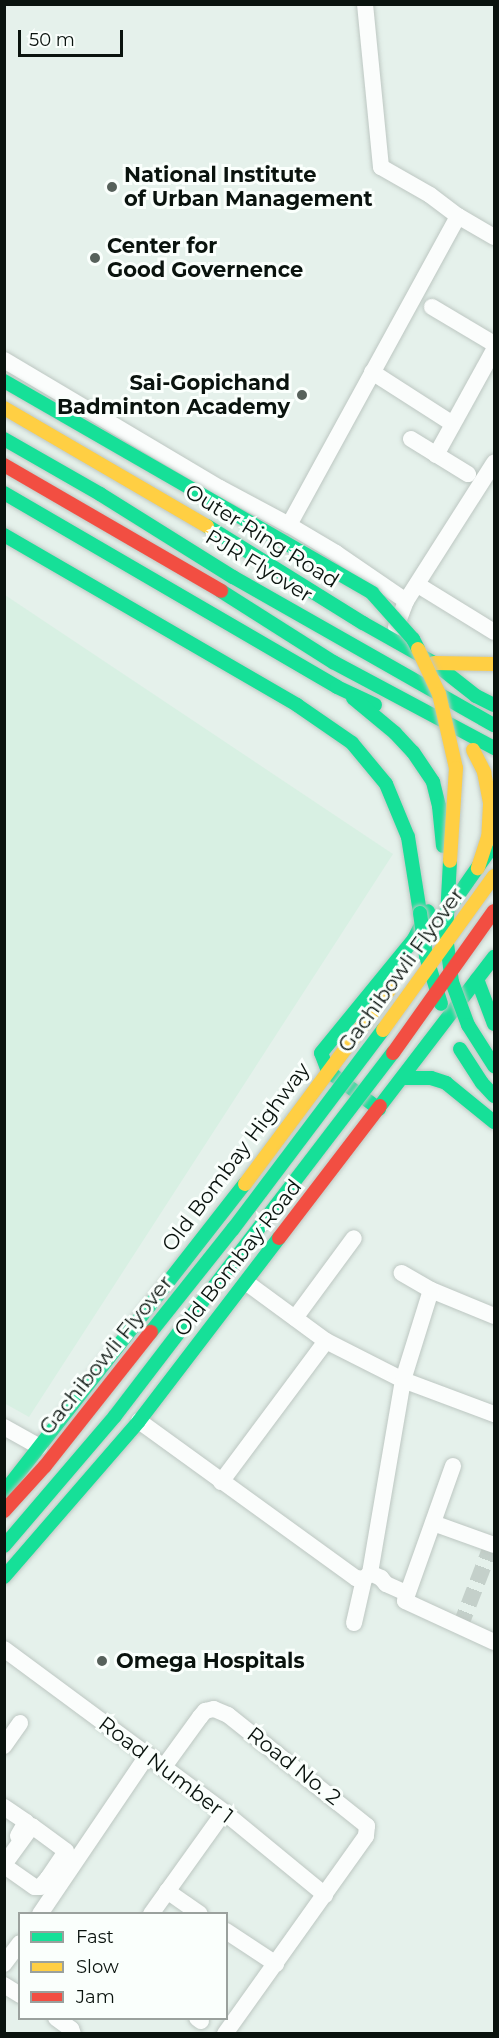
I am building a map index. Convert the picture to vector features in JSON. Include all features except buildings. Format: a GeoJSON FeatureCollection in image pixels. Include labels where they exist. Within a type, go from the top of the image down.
{"type":"FeatureCollection","features":[{"type":"Feature","properties":{"kind":"main road"},"geometry":{"type":"LineString","coordinates":[[4,381],[372,593],[413,639],[439,694],[456,768],[446,936],[452,982],[468,1025],[495,1066]]}},
{"type":"Feature","properties":{"kind":"main road","name":"Outer Ring Road"},"geometry":{"type":"LineString","coordinates":[[4,408],[182,510],[391,639],[434,663],[476,696],[495,705]]}},
{"type":"Feature","properties":{"kind":"main road","name":"PJR Flyover"},"geometry":{"type":"LineString","coordinates":[[4,439],[100,494],[233,577],[495,725]]}},
{"type":"Feature","properties":{"kind":"main road","name":"PJR Flyover"},"geometry":{"type":"LineString","coordinates":[[4,465],[209,583],[333,662],[495,748]]}},
{"type":"Feature","properties":{"kind":"main road"},"geometry":{"type":"LineString","coordinates":[[4,493],[337,687],[389,711]]}},
{"type":"Feature","properties":{"kind":"main road"},"geometry":{"type":"LineString","coordinates":[[4,536],[297,705],[352,743],[386,784],[408,837],[426,956],[441,1006],[459,1047],[482,1083],[495,1096]]}},
{"type":"Feature","properties":{"kind":"main road"},"geometry":{"type":"LineString","coordinates":[[434,663],[495,664]]}},
{"type":"Feature","properties":{"kind":"main road"},"geometry":{"type":"LineString","coordinates":[[337,687],[369,710],[413,752],[433,782],[443,837],[442,868],[437,886],[414,939],[321,1053],[328,1071],[380,1109]]}},
{"type":"Feature","properties":{"kind":"main road"},"geometry":{"type":"LineString","coordinates":[[476,696],[495,696]]}},
{"type":"Feature","properties":{"kind":"main road"},"geometry":{"type":"LineString","coordinates":[[431,730],[495,762]]}},
{"type":"Feature","properties":{"kind":"main road"},"geometry":{"type":"LineString","coordinates":[[473,750],[484,772],[490,804],[488,837],[478,868]]}},
{"type":"Feature","properties":{"kind":"main road","name":"Old Bombay Highway"},"geometry":{"type":"LineString","coordinates":[[4,1492],[91,1384],[164,1285],[222,1215],[495,843]]}},
{"type":"Feature","properties":{"kind":"main road","name":"Gachibowli Flyover"},"geometry":{"type":"LineString","coordinates":[[4,1511],[45,1466],[233,1229],[423,977],[495,876]]}},
{"type":"Feature","properties":{"kind":"main road","name":"Gachibowli Flyover"},"geometry":{"type":"LineString","coordinates":[[4,1546],[115,1416],[252,1240],[435,997],[495,911]]}},
{"type":"Feature","properties":{"kind":"main road","name":"Old Bombay Road"},"geometry":{"type":"LineString","coordinates":[[4,1577],[139,1421],[495,957]]}},
{"type":"Feature","properties":{"kind":"main road"},"geometry":{"type":"LineString","coordinates":[[477,979],[495,1024]]}},
{"type":"Feature","properties":{"kind":"main road"},"geometry":{"type":"LineString","coordinates":[[403,1078],[431,1078],[446,1083],[495,1122]]}},
{"type":"Feature","properties":{"kind":"street"},"geometry":{"type":"LineString","coordinates":[[365,4],[381,167],[495,237]]}},
{"type":"Feature","properties":{"kind":"street"},"geometry":{"type":"LineString","coordinates":[[289,525],[458,216]]}},
{"type":"Feature","properties":{"kind":"street"},"geometry":{"type":"LineString","coordinates":[[432,307],[495,344]]}},
{"type":"Feature","properties":{"kind":"street"},"geometry":{"type":"LineString","coordinates":[[436,455],[495,350]]}},
{"type":"Feature","properties":{"kind":"street"},"geometry":{"type":"LineString","coordinates":[[4,360],[220,488],[336,553],[406,601]]}},
{"type":"Feature","properties":{"kind":"street"},"geometry":{"type":"LineString","coordinates":[[372,372],[453,424]]}},
{"type":"Feature","properties":{"kind":"street"},"geometry":{"type":"LineString","coordinates":[[411,439],[468,474]]}},
{"type":"Feature","properties":{"kind":"street"},"geometry":{"type":"LineString","coordinates":[[391,639],[406,601],[495,463]]}},
{"type":"Feature","properties":{"kind":"street"},"geometry":{"type":"LineString","coordinates":[[418,585],[495,632]]}},
{"type":"Feature","properties":{"kind":"street"},"geometry":{"type":"LineString","coordinates":[[294,1318],[354,1238]]}},
{"type":"Feature","properties":{"kind":"street"},"geometry":{"type":"LineString","coordinates":[[402,1273],[431,1290],[495,1316]]}},
{"type":"Feature","properties":{"kind":"street"},"geometry":{"type":"LineString","coordinates":[[247,1283],[326,1341],[403,1380],[495,1414]]}},
{"type":"Feature","properties":{"kind":"street"},"geometry":{"type":"LineString","coordinates":[[354,1623],[372,1577],[403,1380],[431,1290]]}},
{"type":"Feature","properties":{"kind":"street"},"geometry":{"type":"LineString","coordinates":[[221,1482],[326,1341]]}},
{"type":"Feature","properties":{"kind":"street"},"geometry":{"type":"LineString","coordinates":[[139,1421],[356,1578],[372,1577],[386,1584],[408,1588]]}},
{"type":"Feature","properties":{"kind":"street"},"geometry":{"type":"LineString","coordinates":[[4,1427],[40,1447]]}},
{"type":"Feature","properties":{"kind":"street"},"geometry":{"type":"LineString","coordinates":[[453,1466],[408,1588],[407,1603],[495,1642]]}},
{"type":"Feature","properties":{"kind":"street"},"geometry":{"type":"LineString","coordinates":[[433,1523],[495,1545]]}},
{"type":"Feature","properties":{"kind":"street","name":"Road Number 1"},"geometry":{"type":"LineString","coordinates":[[4,1649],[224,1812],[325,1895]]}},
{"type":"Feature","properties":{"kind":"street","name":"Road No. 2"},"geometry":{"type":"LineString","coordinates":[[164,1768],[205,1711],[214,1709],[228,1715],[361,1818],[368,1826],[366,1836],[325,1895]]}},
{"type":"Feature","properties":{"kind":"street"},"geometry":{"type":"LineString","coordinates":[[4,1746],[20,1723]]}},
{"type":"Feature","properties":{"kind":"street"},"geometry":{"type":"LineString","coordinates":[[52,1912],[54,1881],[147,1756]]}},
{"type":"Feature","properties":{"kind":"street"},"geometry":{"type":"LineString","coordinates":[[4,1807],[26,1822],[4,1854]]}},
{"type":"Feature","properties":{"kind":"street"},"geometry":{"type":"LineString","coordinates":[[152,1912],[224,1812]]}},
{"type":"Feature","properties":{"kind":"street"},"geometry":{"type":"LineString","coordinates":[[167,1891],[197,1912]]}},
{"type":"Feature","properties":{"kind":"street"},"geometry":{"type":"LineString","coordinates":[[225,2034],[325,1895]]}},
{"type":"Feature","properties":{"kind":"street"},"geometry":{"type":"LineString","coordinates":[[228,1932],[276,1964]]}},
{"type":"Feature","properties":{"kind":"street"},"geometry":{"type":"LineString","coordinates":[[4,1964],[18,1946]]}},
{"type":"Feature","properties":{"kind":"street"},"geometry":{"type":"LineString","coordinates":[[4,1985],[18,1994]]}},
{"type":"Feature","properties":{"kind":"street"},"geometry":{"type":"LineString","coordinates":[[58,2020],[74,2027]]}},
{"type":"Feature","properties":{"kind":"shaded area"},"geometry":{"type":"Polygon","coordinates":[[[5,595],[393,854],[29,1417],[4,1403],[5,595]]]}},
{"type":"Feature","properties":{"kind":"tunnel"},"geometry":{"type":"LineString","coordinates":[[460,1627],[492,1544]]}},
{"type":"Feature","properties":{"kind":"traffic: fast"},"geometry":{"type":"LineString","coordinates":[[4,381],[372,593],[413,639],[418,649]]}},
{"type":"Feature","properties":{"kind":"traffic: fast"},"geometry":{"type":"LineString","coordinates":[[4,439],[100,494],[233,577],[494,725]]}},
{"type":"Feature","properties":{"kind":"traffic: fast"},"geometry":{"type":"LineString","coordinates":[[4,493],[337,687],[375,705]]}},
{"type":"Feature","properties":{"kind":"traffic: fast"},"geometry":{"type":"LineString","coordinates":[[207,526],[363,623],[434,663],[476,696],[494,705]]}},
{"type":"Feature","properties":{"kind":"traffic: fast"},"geometry":{"type":"LineString","coordinates":[[4,535],[297,705],[352,743],[386,784],[408,837],[420,913]]}},
{"type":"Feature","properties":{"kind":"traffic: fast"},"geometry":{"type":"LineString","coordinates":[[221,591],[333,662],[494,748]]}},
{"type":"Feature","properties":{"kind":"traffic: fast"},"geometry":{"type":"LineString","coordinates":[[353,698],[395,733],[413,752],[433,782],[439,806],[443,846]]}},
{"type":"Feature","properties":{"kind":"traffic: fast"},"geometry":{"type":"LineString","coordinates":[[443,917],[489,851]]}},
{"type":"Feature","properties":{"kind":"traffic: fast"},"geometry":{"type":"LineString","coordinates":[[450,861],[446,936],[452,982],[468,1025],[494,1066]]}},
{"type":"Feature","properties":{"kind":"traffic: fast"},"geometry":{"type":"LineString","coordinates":[[379,1109],[328,1071],[321,1053],[414,939],[428,911]]}},
{"type":"Feature","properties":{"kind":"traffic: fast"},"geometry":{"type":"LineString","coordinates":[[420,913],[426,956],[441,1004]]}},
{"type":"Feature","properties":{"kind":"traffic: fast"},"geometry":{"type":"LineString","coordinates":[[380,1106],[494,957]]}},
{"type":"Feature","properties":{"kind":"traffic: fast"},"geometry":{"type":"LineString","coordinates":[[477,979],[494,1024]]}},
{"type":"Feature","properties":{"kind":"traffic: fast"},"geometry":{"type":"LineString","coordinates":[[151,1332],[233,1229],[383,1030]]}},
{"type":"Feature","properties":{"kind":"traffic: fast"},"geometry":{"type":"LineString","coordinates":[[460,1049],[482,1083],[494,1096]]}},
{"type":"Feature","properties":{"kind":"traffic: fast"},"geometry":{"type":"LineString","coordinates":[[4,1546],[115,1416],[393,1053]]}},
{"type":"Feature","properties":{"kind":"traffic: fast"},"geometry":{"type":"LineString","coordinates":[[403,1078],[431,1078],[446,1083],[494,1122]]}},
{"type":"Feature","properties":{"kind":"traffic: fast"},"geometry":{"type":"LineString","coordinates":[[4,1492],[245,1184]]}},
{"type":"Feature","properties":{"kind":"traffic: fast"},"geometry":{"type":"LineString","coordinates":[[4,1577],[139,1421],[279,1238]]}},
{"type":"Feature","properties":{"kind":"traffic: slow"},"geometry":{"type":"LineString","coordinates":[[4,408],[207,526]]}},
{"type":"Feature","properties":{"kind":"traffic: slow"},"geometry":{"type":"LineString","coordinates":[[418,649],[439,694],[456,768],[450,861]]}},
{"type":"Feature","properties":{"kind":"traffic: slow"},"geometry":{"type":"LineString","coordinates":[[434,663],[494,664]]}},
{"type":"Feature","properties":{"kind":"traffic: slow"},"geometry":{"type":"LineString","coordinates":[[473,750],[484,772],[490,804],[488,837],[478,868]]}},
{"type":"Feature","properties":{"kind":"traffic: slow"},"geometry":{"type":"LineString","coordinates":[[383,1030],[494,876]]}},
{"type":"Feature","properties":{"kind":"traffic: slow"},"geometry":{"type":"LineString","coordinates":[[245,1184],[389,990]]}},
{"type":"Feature","properties":{"kind":"traffic: jam"},"geometry":{"type":"LineString","coordinates":[[4,465],[221,591]]}},
{"type":"Feature","properties":{"kind":"traffic: jam"},"geometry":{"type":"LineString","coordinates":[[393,1053],[494,911]]}},
{"type":"Feature","properties":{"kind":"traffic: jam"},"geometry":{"type":"LineString","coordinates":[[279,1238],[380,1106]]}},
{"type":"Feature","properties":{"kind":"traffic: jam"},"geometry":{"type":"LineString","coordinates":[[4,1511],[45,1466],[151,1332]]}},
{"type":"Feature","properties":{"kind":"place","name":"National Institute of Urban Management"},"geometry":{"type":"Point","coordinates":[112,187]}},
{"type":"Feature","properties":{"kind":"place","name":"Center for Good Governence"},"geometry":{"type":"Point","coordinates":[95,258]}},
{"type":"Feature","properties":{"kind":"place","name":"Sai-Gopichand Badminton Academy"},"geometry":{"type":"Point","coordinates":[302,395]}},
{"type":"Feature","properties":{"kind":"place","name":"Omega Hospitals"},"geometry":{"type":"Point","coordinates":[102,1661]}}]}
